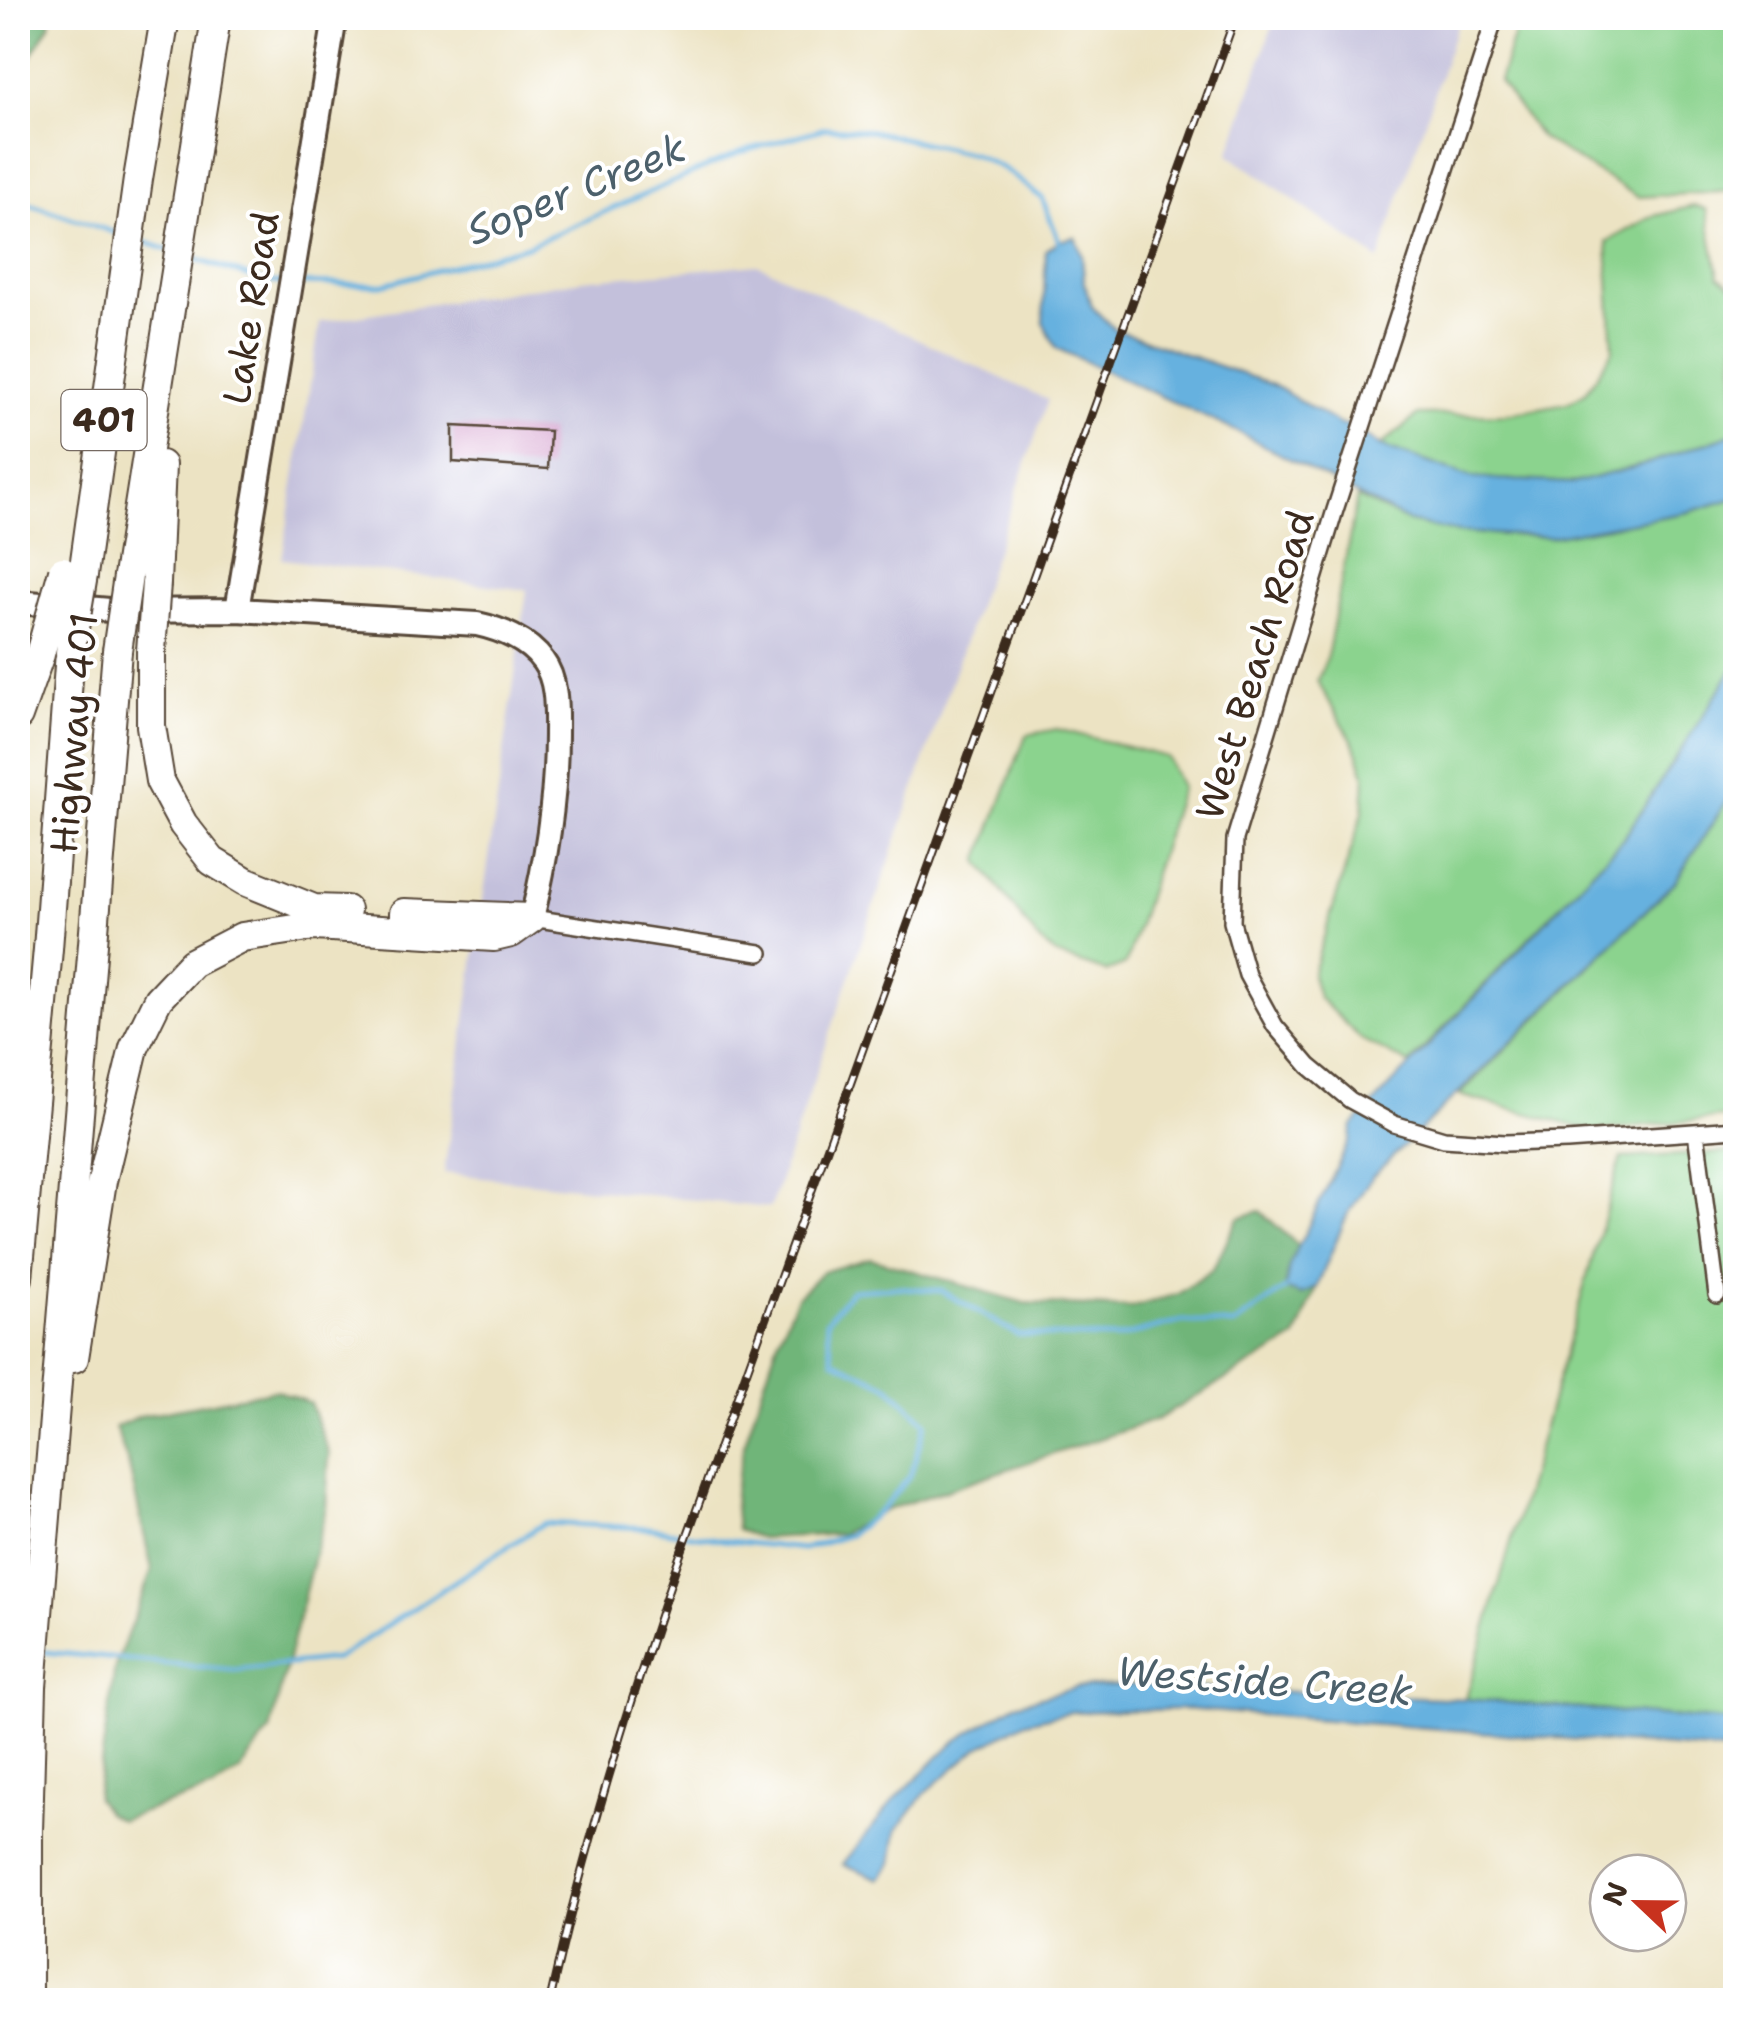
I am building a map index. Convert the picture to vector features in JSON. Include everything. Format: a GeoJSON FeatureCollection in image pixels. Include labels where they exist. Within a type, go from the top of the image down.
{"type":"FeatureCollection","features":[{"type":"Feature","properties":{"kind":"highway"},"geometry":{"type":"LineString","coordinates":[[18,716],[73,573],[104,324],[125,265],[166,18]]}},
{"type":"Feature","properties":{"kind":"highway"},"geometry":{"type":"LineString","coordinates":[[216,18],[168,318],[142,579],[151,651],[152,726],[160,781],[183,824],[212,861],[245,881],[314,909],[532,918]]}},
{"type":"Feature","properties":{"kind":"highway","name":"Highway 401"},"geometry":{"type":"LineString","coordinates":[[18,1278],[48,949],[73,573]]}},
{"type":"Feature","properties":{"kind":"highway","name":"Highway 401"},"geometry":{"type":"LineString","coordinates":[[28,2000],[28,1832],[38,1592],[116,651],[142,579]]}},
{"type":"Feature","properties":{"kind":"highway"},"geometry":{"type":"LineString","coordinates":[[38,1592],[102,1181],[134,1048],[158,999],[192,962],[242,937],[315,926],[494,937],[511,934],[532,918]]}},
{"type":"Feature","properties":{"kind":"main road","name":"Lake Road"},"geometry":{"type":"LineString","coordinates":[[237,610],[335,18]]}},
{"type":"Feature","properties":{"kind":"main road"},"geometry":{"type":"LineString","coordinates":[[18,602],[121,611],[237,610],[477,624],[502,630],[542,660],[556,700],[556,780],[546,860],[532,918]]}},
{"type":"Feature","properties":{"kind":"street","name":"West Beach Road"},"geometry":{"type":"LineString","coordinates":[[1494,18],[1335,510],[1234,840],[1232,922],[1247,975],[1274,1026],[1308,1066],[1350,1100],[1394,1124],[1444,1139],[1505,1142],[1567,1142],[1736,1129]]}},
{"type":"Feature","properties":{"kind":"street"},"geometry":{"type":"LineString","coordinates":[[532,918],[760,952]]}},
{"type":"Feature","properties":{"kind":"street"},"geometry":{"type":"LineString","coordinates":[[1696,1132],[1717,1296]]}},
{"type":"Feature","properties":{"kind":"shaded area"},"geometry":{"type":"Polygon","coordinates":[[[1275,18],[1459,18],[1379,260],[1229,154],[1275,18]]]}},
{"type":"Feature","properties":{"kind":"shaded area"},"geometry":{"type":"Polygon","coordinates":[[[757,264],[1048,400],[770,1208],[444,1173],[527,590],[282,559],[320,322],[581,280],[757,264]]]}},
{"type":"Feature","properties":{"kind":"green space"},"geometry":{"type":"Polygon","coordinates":[[[18,18],[51,18],[24,68],[18,70],[18,18]]]}},
{"type":"Feature","properties":{"kind":"green space"},"geometry":{"type":"Polygon","coordinates":[[[1519,18],[1735,18],[1735,191],[1638,197],[1541,138],[1499,81],[1519,18]]]}},
{"type":"Feature","properties":{"kind":"green space"},"geometry":{"type":"Polygon","coordinates":[[[1694,206],[1706,209],[1719,276],[1735,288],[1735,433],[1643,465],[1574,483],[1474,478],[1380,446],[1418,415],[1506,414],[1567,403],[1585,393],[1613,350],[1607,242],[1650,217],[1694,206]]]}},
{"type":"Feature","properties":{"kind":"green space"},"geometry":{"type":"Polygon","coordinates":[[[1357,497],[1409,522],[1458,532],[1550,537],[1689,512],[1735,498],[1735,666],[1624,838],[1409,1064],[1361,1039],[1318,997],[1312,975],[1363,812],[1365,774],[1354,743],[1317,681],[1327,658],[1357,497]]]}},
{"type":"Feature","properties":{"kind":"green space"},"geometry":{"type":"Polygon","coordinates":[[[1057,729],[1167,757],[1181,787],[1126,964],[1106,972],[1056,955],[1036,937],[979,861],[1026,735],[1057,729]]]}},
{"type":"Feature","properties":{"kind":"green space"},"geometry":{"type":"Polygon","coordinates":[[[1735,788],[1735,1116],[1593,1131],[1459,1095],[1675,882],[1735,788]]]}},
{"type":"Feature","properties":{"kind":"green space"},"geometry":{"type":"Polygon","coordinates":[[[1735,1152],[1735,1722],[1466,1699],[1621,1158],[1735,1152]]]}},
{"type":"Feature","properties":{"kind":"green space"},"geometry":{"type":"Polygon","coordinates":[[[1260,1211],[1299,1246],[1289,1266],[1301,1295],[1317,1287],[1296,1338],[1158,1419],[886,1510],[841,1534],[761,1538],[737,1530],[734,1494],[744,1445],[780,1334],[797,1297],[822,1272],[870,1258],[1024,1303],[1130,1308],[1178,1294],[1213,1269],[1238,1218],[1260,1211]]]}},
{"type":"Feature","properties":{"kind":"green space"},"geometry":{"type":"Polygon","coordinates":[[[276,1390],[310,1403],[329,1454],[326,1508],[270,1731],[240,1771],[213,1789],[120,1820],[106,1812],[96,1798],[115,1667],[152,1570],[129,1466],[115,1427],[140,1416],[276,1390]]]}},
{"type":"Feature","properties":{"kind":"water"},"geometry":{"type":"Polygon","coordinates":[[[1075,237],[1091,306],[1114,329],[1273,385],[1341,425],[1350,425],[1380,446],[1474,478],[1574,483],[1643,465],[1735,433],[1735,498],[1689,512],[1550,537],[1458,532],[1409,522],[1240,433],[1056,348],[1043,322],[1046,250],[1075,237]]]}},
{"type":"Feature","properties":{"kind":"water"},"geometry":{"type":"Polygon","coordinates":[[[1735,666],[1735,788],[1675,882],[1372,1177],[1347,1215],[1317,1287],[1301,1295],[1285,1289],[1289,1266],[1350,1140],[1353,1126],[1624,838],[1735,666]]]}},
{"type":"Feature","properties":{"kind":"water"},"geometry":{"type":"Polygon","coordinates":[[[1127,1685],[1466,1699],[1735,1722],[1735,1752],[1185,1709],[1071,1712],[1026,1722],[978,1748],[926,1792],[897,1830],[892,1864],[880,1879],[843,1864],[895,1799],[954,1742],[1016,1704],[1076,1687],[1127,1685]]]}},
{"type":"Feature","properties":{"kind":"building"},"geometry":{"type":"Polygon","coordinates":[[[453,426],[550,431],[548,469],[453,462],[453,426]]]}},
{"type":"Feature","properties":{"kind":"waterway","name":"Soper Creek"},"geometry":{"type":"LineString","coordinates":[[297,283],[381,285],[527,246],[741,152],[826,128],[871,131],[973,154],[1004,169],[1042,198],[1059,241]]}},
{"type":"Feature","properties":{"kind":"waterway","name":"Soper Creek"},"geometry":{"type":"LineString","coordinates":[[18,200],[119,234]]}},
{"type":"Feature","properties":{"kind":"waterway","name":"Soper Creek"},"geometry":{"type":"LineString","coordinates":[[139,240],[171,251]]}},
{"type":"Feature","properties":{"kind":"waterway","name":"Soper Creek"},"geometry":{"type":"LineString","coordinates":[[186,256],[266,282],[286,283]]}},
{"type":"Feature","properties":{"kind":"waterway"},"geometry":{"type":"LineString","coordinates":[[45,1652],[234,1670],[336,1659],[544,1523],[649,1528],[803,1549],[849,1535],[882,1509],[910,1476],[926,1423],[889,1386],[833,1360],[826,1321],[852,1290],[895,1287],[942,1291],[1018,1335],[1117,1338],[1183,1321],[1234,1325],[1285,1289]]}},
{"type":"Feature","properties":{"kind":"railway"},"geometry":{"type":"LineString","coordinates":[[550,2000],[607,1780],[677,1564],[1235,18]]}},
{"type":"Feature","properties":{"kind":"water label","name":"Westside Creek"},"geometry":{"type":"Point","coordinates":[1265,1681]}}]}
